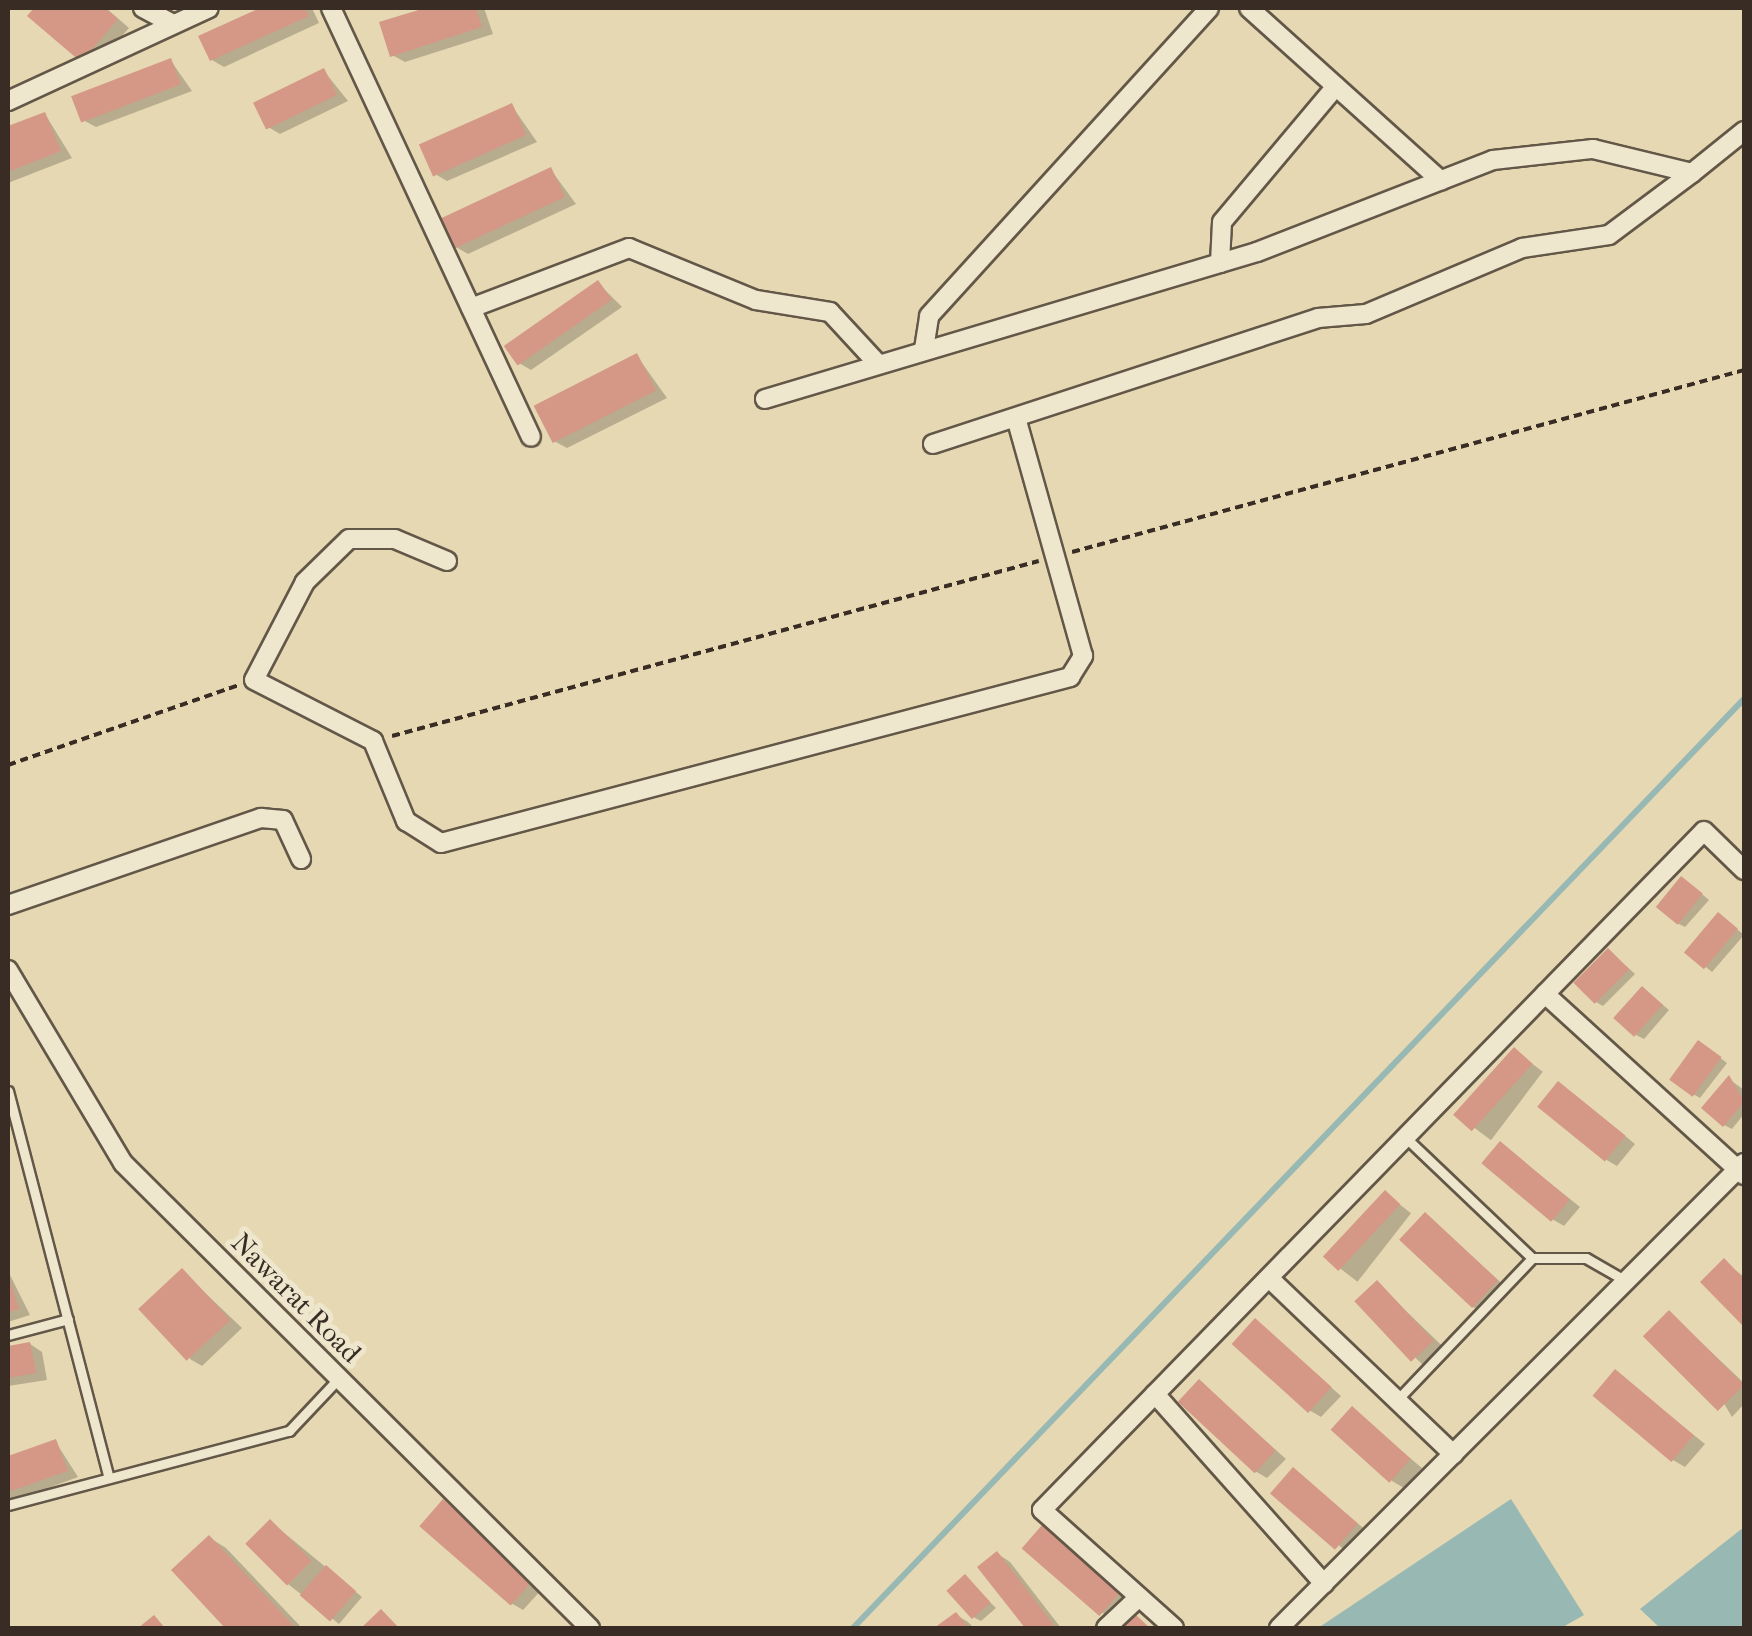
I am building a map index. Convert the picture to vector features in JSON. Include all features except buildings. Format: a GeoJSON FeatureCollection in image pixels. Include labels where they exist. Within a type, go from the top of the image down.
{"type":"FeatureCollection","features":[{"type":"Feature","properties":{"kind":"street"},"geometry":{"type":"LineString","coordinates":[[142,8],[173,24]]}},
{"type":"Feature","properties":{"kind":"street"},"geometry":{"type":"LineString","coordinates":[[8,101],[208,8]]}},
{"type":"Feature","properties":{"kind":"street"},"geometry":{"type":"LineString","coordinates":[[330,8],[531,437]]}},
{"type":"Feature","properties":{"kind":"street"},"geometry":{"type":"LineString","coordinates":[[924,348],[929,316],[1209,8]]}},
{"type":"Feature","properties":{"kind":"street"},"geometry":{"type":"LineString","coordinates":[[1249,8],[1441,181]]}},
{"type":"Feature","properties":{"kind":"street"},"geometry":{"type":"LineString","coordinates":[[1220,262],[1222,222],[1336,86]]}},
{"type":"Feature","properties":{"kind":"street"},"geometry":{"type":"LineString","coordinates":[[933,444],[1318,318],[1366,314],[1522,248],[1609,235],[1744,131]]}},
{"type":"Feature","properties":{"kind":"street"},"geometry":{"type":"LineString","coordinates":[[765,399],[877,362],[1220,262],[1441,181],[1545,148],[1653,158],[1692,173]]}},
{"type":"Feature","properties":{"kind":"street"},"geometry":{"type":"LineString","coordinates":[[470,308],[628,248],[756,300],[830,312],[877,362]]}},
{"type":"Feature","properties":{"kind":"street"},"geometry":{"type":"LineString","coordinates":[[447,562],[395,539],[349,539],[305,582],[254,680],[372,741],[406,821],[441,843],[1056,682],[1083,656],[1016,418]]}},
{"type":"Feature","properties":{"kind":"street"},"geometry":{"type":"LineString","coordinates":[[8,904],[261,818],[284,820],[302,858]]}},
{"type":"Feature","properties":{"kind":"street"},"geometry":{"type":"LineString","coordinates":[[1174,1628],[1042,1510],[1704,830],[1744,870]]}},
{"type":"Feature","properties":{"kind":"street","name":"Nawarat Road"},"geometry":{"type":"LineString","coordinates":[[8,970],[123,1163],[590,1628]]}},
{"type":"Feature","properties":{"kind":"street"},"geometry":{"type":"LineString","coordinates":[[1279,1628],[1742,1169],[1545,994]]}},
{"type":"Feature","properties":{"kind":"street"},"geometry":{"type":"LineString","coordinates":[[1268,1278],[1453,1454]]}},
{"type":"Feature","properties":{"kind":"street"},"geometry":{"type":"LineString","coordinates":[[1155,1394],[1324,1584]]}},
{"type":"Feature","properties":{"kind":"street"},"geometry":{"type":"LineString","coordinates":[[1106,1628],[1140,1597]]}},
{"type":"Feature","properties":{"kind":"lane"},"geometry":{"type":"LineString","coordinates":[[8,1090],[109,1478]]}},
{"type":"Feature","properties":{"kind":"lane"},"geometry":{"type":"LineString","coordinates":[[1405,1137],[1532,1258],[1586,1258],[1626,1281]]}},
{"type":"Feature","properties":{"kind":"lane"},"geometry":{"type":"LineString","coordinates":[[8,1146],[22,1143]]}},
{"type":"Feature","properties":{"kind":"lane"},"geometry":{"type":"LineString","coordinates":[[1397,1400],[1532,1258]]}},
{"type":"Feature","properties":{"kind":"lane"},"geometry":{"type":"LineString","coordinates":[[8,1335],[68,1319]]}},
{"type":"Feature","properties":{"kind":"lane"},"geometry":{"type":"LineString","coordinates":[[8,1505],[289,1431],[338,1379]]}},
{"type":"Feature","properties":{"kind":"path"},"geometry":{"type":"LineString","coordinates":[[8,766],[254,680]]}},
{"type":"Feature","properties":{"kind":"water"},"geometry":{"type":"Polygon","coordinates":[[[1511,1499],[1584,1615],[1561,1628],[1318,1628],[1511,1499]]]}},
{"type":"Feature","properties":{"kind":"water"},"geometry":{"type":"Polygon","coordinates":[[[1744,1527],[1744,1628],[1660,1628],[1640,1609],[1744,1527]]]}},
{"type":"Feature","properties":{"kind":"waterway"},"geometry":{"type":"LineString","coordinates":[[853,1628],[1744,699]]}}]}
